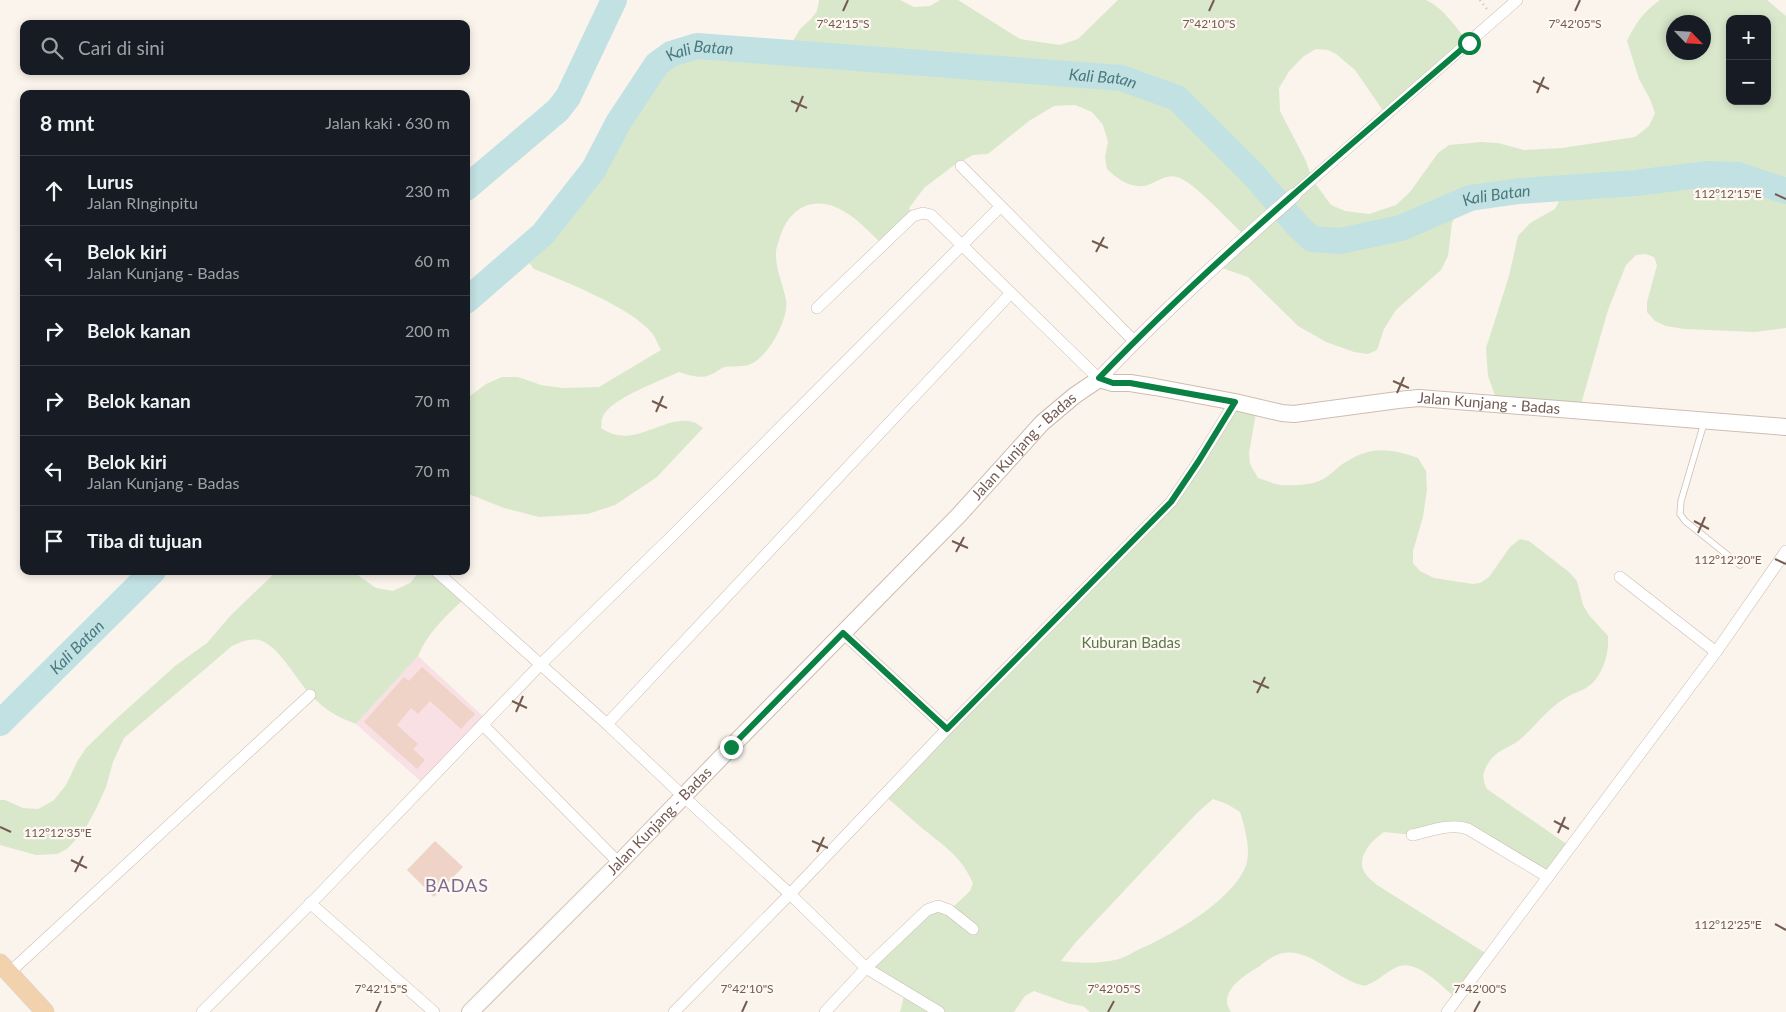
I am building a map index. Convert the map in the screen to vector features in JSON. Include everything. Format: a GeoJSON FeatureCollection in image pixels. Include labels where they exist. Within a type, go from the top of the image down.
{"type":"FeatureCollection","features":[{"type":"Feature","properties":{"kind":"main road","name":"Jalan Kunjang - Badas"},"geometry":{"type":"LineString","coordinates":[[470,1012],[684,797],[959,515],[1042,423],[1099,378],[1113,383],[1130,383],[1235,402],[1282,414],[1419,398],[1786,427]]}},
{"type":"Feature","properties":{"kind":"main road"},"geometry":{"type":"LineString","coordinates":[[4,968],[45,1012]]}},
{"type":"Feature","properties":{"kind":"street"},"geometry":{"type":"LineString","coordinates":[[817,308],[913,216],[931,215],[1099,378],[1134,342],[1246,237],[1516,0]]}},
{"type":"Feature","properties":{"kind":"street"},"geometry":{"type":"LineString","coordinates":[[961,166],[1134,342]]}},
{"type":"Feature","properties":{"kind":"street"},"geometry":{"type":"LineString","coordinates":[[202,1012],[540,665],[678,530],[1000,207]]}},
{"type":"Feature","properties":{"kind":"street"},"geometry":{"type":"LineString","coordinates":[[607,724],[1011,293]]}},
{"type":"Feature","properties":{"kind":"street"},"geometry":{"type":"LineString","coordinates":[[674,1012],[790,894],[947,729],[1171,502],[1235,402]]}},
{"type":"Feature","properties":{"kind":"street"},"geometry":{"type":"LineString","coordinates":[[1447,1012],[1716,652],[1786,551]]}},
{"type":"Feature","properties":{"kind":"street"},"geometry":{"type":"LineString","coordinates":[[440,575],[607,724],[790,894],[866,968],[939,1012]]}},
{"type":"Feature","properties":{"kind":"street"},"geometry":{"type":"LineString","coordinates":[[1620,577],[1716,652]]}},
{"type":"Feature","properties":{"kind":"street"},"geometry":{"type":"LineString","coordinates":[[843,633],[947,729]]}},
{"type":"Feature","properties":{"kind":"street"},"geometry":{"type":"LineString","coordinates":[[4,968],[310,695]]}},
{"type":"Feature","properties":{"kind":"street"},"geometry":{"type":"LineString","coordinates":[[483,725],[619,863]]}},
{"type":"Feature","properties":{"kind":"street"},"geometry":{"type":"LineString","coordinates":[[1412,835],[1449,826],[1468,829],[1548,877]]}},
{"type":"Feature","properties":{"kind":"street"},"geometry":{"type":"LineString","coordinates":[[310,903],[434,1012]]}},
{"type":"Feature","properties":{"kind":"street"},"geometry":{"type":"LineString","coordinates":[[825,1012],[866,968],[928,910],[938,906],[950,910],[973,929]]}},
{"type":"Feature","properties":{"kind":"lane"},"geometry":{"type":"LineString","coordinates":[[1705,421],[1680,514],[1685,521],[1740,565]]}},
{"type":"Feature","properties":{"kind":"shaded area"},"geometry":{"type":"Polygon","coordinates":[[[418,656],[487,720],[425,785],[356,724],[418,656]]]}},
{"type":"Feature","properties":{"kind":"green space"},"geometry":{"type":"Polygon","coordinates":[[[819,0],[900,0],[914,7],[930,6],[940,0],[958,0],[1020,39],[1060,45],[1078,39],[1118,0],[1426,0],[1444,13],[1469,43],[1386,115],[1355,70],[1336,54],[1328,50],[1316,49],[1304,56],[1290,70],[1279,88],[1280,111],[1306,161],[1312,179],[1331,205],[1345,211],[1369,214],[1396,205],[1410,192],[1438,153],[1449,145],[1481,142],[1498,143],[1524,150],[1562,148],[1635,137],[1649,126],[1655,113],[1639,79],[1627,41],[1645,13],[1660,0],[1767,0],[1786,16],[1786,328],[1755,332],[1684,329],[1666,326],[1655,321],[1647,312],[1647,302],[1657,265],[1654,257],[1646,254],[1636,255],[1626,265],[1608,310],[1579,411],[1498,404],[1488,376],[1486,348],[1509,276],[1518,236],[1530,223],[1555,209],[1560,199],[1553,189],[1495,193],[1462,202],[1452,223],[1448,256],[1441,270],[1396,310],[1384,329],[1377,350],[1368,354],[1354,352],[1326,342],[1298,326],[1248,277],[1216,266],[1246,237],[1192,186],[1184,180],[1173,176],[1165,177],[1142,186],[1131,185],[1120,180],[1107,169],[1105,157],[1108,142],[1103,125],[1092,112],[1075,105],[1054,106],[1029,121],[988,154],[973,155],[953,166],[924,188],[909,208],[913,216],[883,245],[855,219],[834,207],[824,204],[805,206],[790,217],[784,226],[776,248],[777,264],[786,300],[784,317],[771,345],[758,360],[742,366],[725,367],[704,377],[679,372],[626,397],[608,409],[603,416],[601,428],[613,434],[626,436],[682,421],[694,422],[703,428],[657,477],[615,505],[588,514],[539,517],[504,508],[470,495],[470,396],[486,384],[502,377],[518,377],[541,385],[562,388],[599,387],[661,350],[655,337],[642,323],[597,296],[534,269],[524,252],[543,234],[594,169],[618,123],[657,64],[671,54],[697,46],[780,53],[790,46],[800,29],[817,11],[819,0]]]}},
{"type":"Feature","properties":{"kind":"green space","name":"Kuburan Badas"},"geometry":{"type":"Polygon","coordinates":[[[1235,402],[1257,407],[1249,453],[1250,464],[1258,478],[1272,483],[1289,485],[1315,482],[1325,478],[1341,465],[1360,454],[1378,450],[1388,450],[1418,458],[1426,471],[1427,490],[1423,517],[1413,551],[1413,563],[1420,571],[1434,578],[1473,584],[1480,583],[1489,577],[1510,547],[1520,539],[1529,541],[1569,572],[1577,581],[1583,605],[1589,615],[1608,636],[1607,653],[1602,669],[1590,686],[1560,702],[1547,712],[1518,741],[1495,755],[1487,765],[1483,777],[1487,789],[1571,847],[1548,877],[1468,829],[1412,835],[1384,832],[1370,845],[1363,856],[1362,867],[1369,878],[1377,885],[1490,956],[1457,999],[1428,974],[1411,966],[1403,965],[1395,968],[1365,986],[1345,978],[1304,955],[1283,953],[1268,960],[1235,984],[1227,998],[1231,1012],[1090,1012],[1083,1006],[1070,1004],[1034,991],[1025,996],[1014,1012],[900,1012],[905,992],[866,968],[927,910],[950,910],[970,891],[973,883],[963,866],[945,846],[884,795],[1143,532],[1235,402]],[[1213,799],[1197,813],[1076,942],[1061,961],[1083,963],[1112,961],[1122,958],[1184,926],[1226,893],[1245,868],[1248,854],[1247,840],[1240,812],[1227,804],[1213,799]]]}},
{"type":"Feature","properties":{"kind":"green space"},"geometry":{"type":"Polygon","coordinates":[[[273,575],[358,575],[376,588],[393,591],[410,583],[417,575],[440,575],[465,598],[438,624],[418,656],[356,724],[343,719],[321,705],[269,645],[262,641],[254,640],[232,646],[124,738],[96,809],[84,831],[67,849],[57,854],[36,855],[0,845],[0,800],[5,800],[23,808],[38,809],[54,800],[66,785],[86,748],[175,666],[207,643],[231,615],[273,575]]]}},
{"type":"Feature","properties":{"kind":"building"},"geometry":{"type":"Polygon","coordinates":[[[422,667],[475,714],[461,729],[430,701],[418,714],[411,708],[397,725],[418,744],[413,749],[425,760],[417,769],[364,722],[404,677],[409,681],[422,667]]]}},
{"type":"Feature","properties":{"kind":"building"},"geometry":{"type":"Polygon","coordinates":[[[435,841],[463,867],[434,897],[407,870],[435,841]]]}},
{"type":"Feature","properties":{"kind":"waterway"},"geometry":{"type":"LineString","coordinates":[[470,185],[558,110],[568,97],[614,0]]}},
{"type":"Feature","properties":{"kind":"waterway","name":"Kali Batan"},"geometry":{"type":"LineString","coordinates":[[470,298],[543,234],[594,169],[618,123],[657,64],[671,54],[697,46],[1121,78],[1177,98],[1253,174],[1298,226],[1312,239],[1340,241],[1401,228],[1470,198],[1519,191],[1636,183],[1707,174],[1738,175],[1786,191]]}},
{"type":"Feature","properties":{"kind":"waterway","name":"Kali Batan"},"geometry":{"type":"LineString","coordinates":[[0,723],[149,575]]}},
{"type":"Feature","properties":{"kind":"district","name":"BADAS"},"geometry":{"type":"Point","coordinates":[457,886]}},
{"type":"Feature","properties":{"kind":"route"},"geometry":{"type":"LineString","coordinates":[[731,747],[843,633],[947,729],[1171,502],[1235,402],[1156,387],[1130,383],[1113,383],[1099,378],[1134,342],[1246,237],[1469,43]]}}]}
